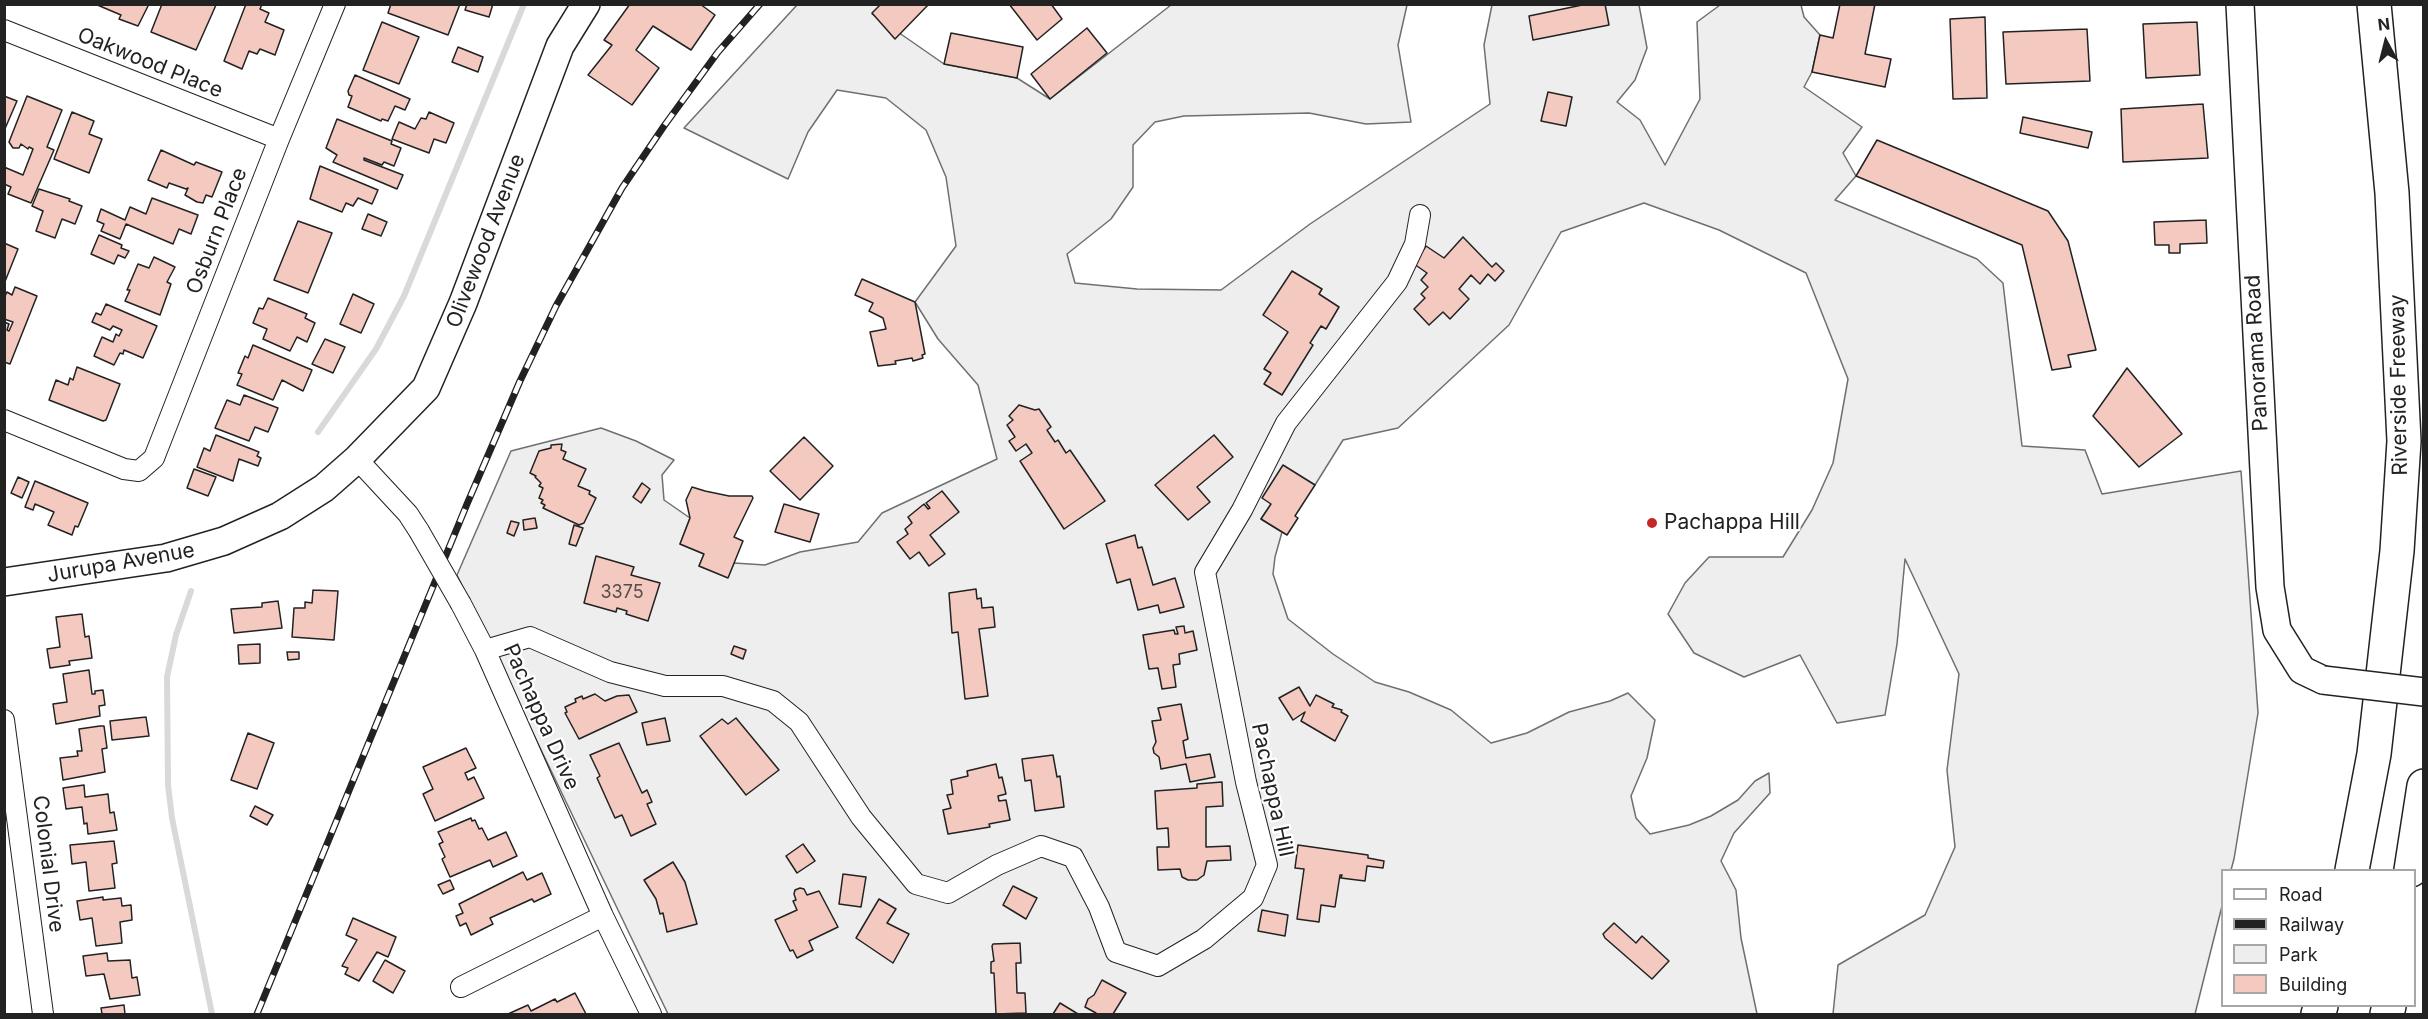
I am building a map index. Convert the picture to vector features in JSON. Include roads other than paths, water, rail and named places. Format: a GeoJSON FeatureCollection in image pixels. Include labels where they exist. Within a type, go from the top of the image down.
{"type":"FeatureCollection","features":[{"type":"Feature","properties":{"kind":"highway","name":"Riverside Freeway"},"geometry":{"type":"LineString","coordinates":[[2352,869],[2374,754],[2397,550],[2404,441],[2392,194],[2374,4]]}},
{"type":"Feature","properties":{"kind":"highway"},"geometry":{"type":"LineString","coordinates":[[2411,869],[2424,786]]}},
{"type":"Feature","properties":{"kind":"main road","name":"Olivewood Avenue"},"geometry":{"type":"LineString","coordinates":[[357,459],[426,388],[464,303],[560,46],[586,4]]}},
{"type":"Feature","properties":{"kind":"main road","name":"Panorama Road"},"geometry":{"type":"LineString","coordinates":[[2240,4],[2270,587],[2277,630],[2302,670],[2323,680],[2424,692]]}},
{"type":"Feature","properties":{"kind":"main road","name":"Jurupa Avenue"},"geometry":{"type":"LineString","coordinates":[[4,582],[99,570],[166,558],[224,541],[280,516],[324,488],[357,459]]}},
{"type":"Feature","properties":{"kind":"street","name":"Osburn Place"},"geometry":{"type":"LineString","coordinates":[[4,420],[124,469],[139,471],[154,458],[279,139],[335,4]]}},
{"type":"Feature","properties":{"kind":"street","name":"Oakwood Place"},"geometry":{"type":"LineString","coordinates":[[4,30],[279,139]]}},
{"type":"Feature","properties":{"kind":"street","name":"Pachappa Hill"},"geometry":{"type":"LineString","coordinates":[[485,650],[530,637],[610,672],[665,686],[723,686],[773,701],[799,722],[861,817],[916,884],[948,893],[997,865],[1041,846],[1072,857],[1099,907],[1116,952],[1158,966],[1204,939],[1253,898],[1267,864],[1246,782],[1204,572],[1242,510],[1286,423],[1396,282],[1415,244],[1420,215]]}},
{"type":"Feature","properties":{"kind":"street","name":"Pachappa Drive"},"geometry":{"type":"LineString","coordinates":[[357,459],[408,514],[461,604],[485,650],[603,915],[651,1014]]}},
{"type":"Feature","properties":{"kind":"street","name":"Colonial Drive"},"geometry":{"type":"LineString","coordinates":[[4,720],[43,1014]]}},
{"type":"Feature","properties":{"kind":"street"},"geometry":{"type":"LineString","coordinates":[[461,987],[603,915]]}},
{"type":"Feature","properties":{"kind":"waterway"},"geometry":{"type":"LineString","coordinates":[[318,432],[376,349],[404,296],[524,4]]}},
{"type":"Feature","properties":{"kind":"waterway"},"geometry":{"type":"LineString","coordinates":[[191,591],[176,635],[167,677],[168,785],[172,818],[212,1014]]}},
{"type":"Feature","properties":{"kind":"railway"},"geometry":{"type":"LineString","coordinates":[[257,1014],[467,504],[520,381],[556,306],[622,188],[718,52],[760,4]]}},
{"type":"Feature","properties":{"kind":"place","name":"Pachappa Hill"},"geometry":{"type":"Point","coordinates":[1652,523]}}]}
